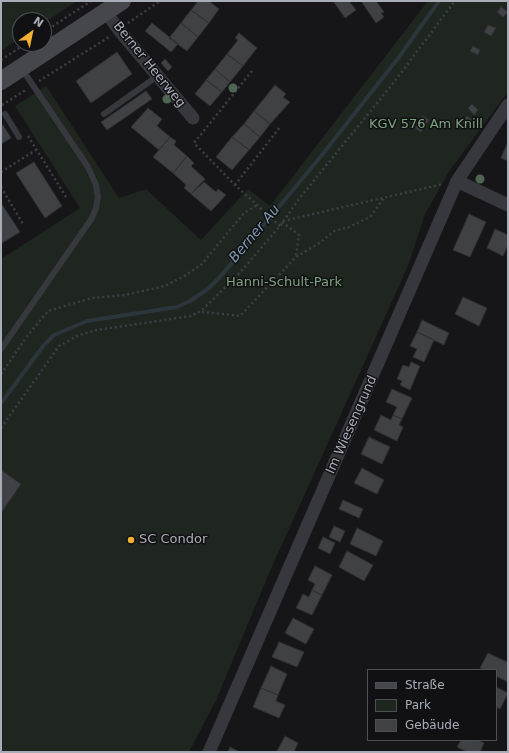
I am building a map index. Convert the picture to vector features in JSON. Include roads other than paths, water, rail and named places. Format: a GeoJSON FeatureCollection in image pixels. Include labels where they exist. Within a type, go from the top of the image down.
{"type":"FeatureCollection","features":[{"type":"Feature","properties":{"kind":"main road","name":"Berner Heerweg"},"geometry":{"type":"LineString","coordinates":[[1,81],[122,1]]}},
{"type":"Feature","properties":{"kind":"street","name":"Berner Heerweg"},"geometry":{"type":"LineString","coordinates":[[106,12],[119,30],[159,75],[193,118]]}},
{"type":"Feature","properties":{"kind":"street","name":"Im Wiesengrund"},"geometry":{"type":"LineString","coordinates":[[209,752],[457,181],[508,105]]}},
{"type":"Feature","properties":{"kind":"street"},"geometry":{"type":"LineString","coordinates":[[457,181],[508,205]]}},
{"type":"Feature","properties":{"kind":"lane"},"geometry":{"type":"LineString","coordinates":[[1,349],[92,218],[98,197],[96,185],[88,167],[22,68]]}},
{"type":"Feature","properties":{"kind":"lane"},"geometry":{"type":"LineString","coordinates":[[104,114],[159,75]]}},
{"type":"Feature","properties":{"kind":"lane"},"geometry":{"type":"LineString","coordinates":[[5,114],[19,137]]}},
{"type":"Feature","properties":{"kind":"waterway","name":"Berner Au"},"geometry":{"type":"LineString","coordinates":[[1,403],[44,345],[54,335],[87,321],[177,307],[190,301],[209,288],[220,277],[318,160],[399,57],[439,1]]}},
{"type":"Feature","properties":{"kind":"place","name":"SC Condor"},"geometry":{"type":"Point","coordinates":[131,540]}},
{"type":"Feature","properties":{"kind":"park label","name":"KGV 576 Am Knill"},"geometry":{"type":"Point","coordinates":[426,125]}},
{"type":"Feature","properties":{"kind":"park label","name":"Hanni-Schult-Park"},"geometry":{"type":"Point","coordinates":[284,283]}}]}
